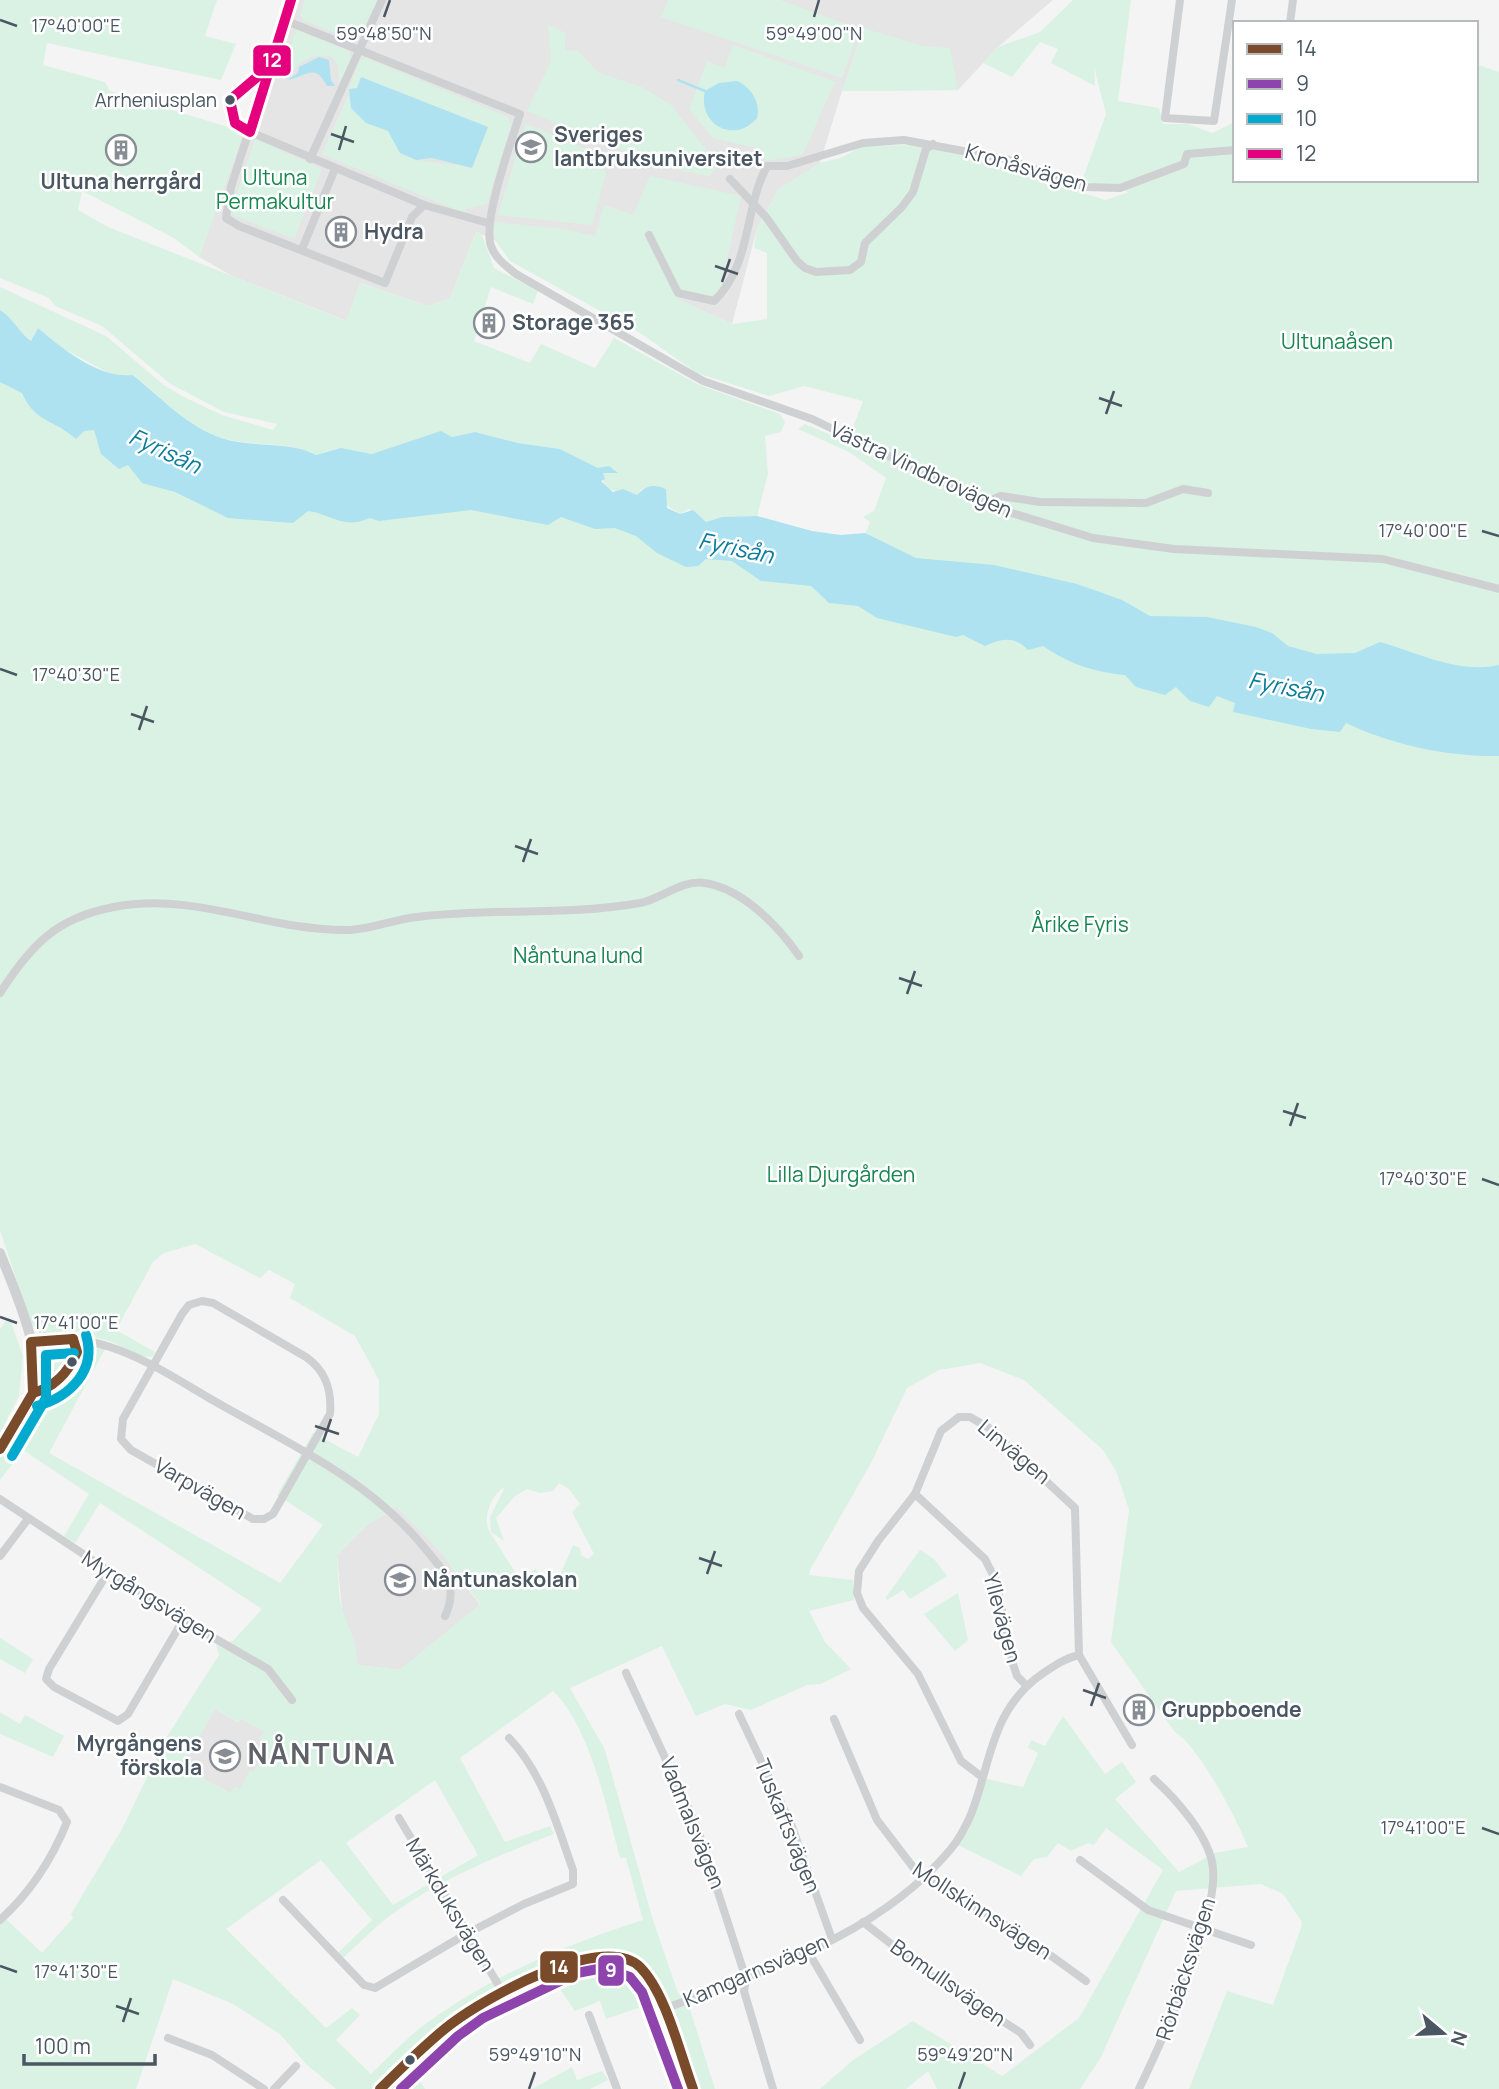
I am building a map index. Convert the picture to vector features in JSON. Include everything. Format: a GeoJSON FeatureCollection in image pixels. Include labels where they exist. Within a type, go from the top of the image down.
{"type":"FeatureCollection","features":[{"type":"Feature","properties":{"kind":"street"},"geometry":{"type":"LineString","coordinates":[[291,0],[230,187],[226,218],[239,226],[385,283],[412,217],[424,205]]}},
{"type":"Feature","properties":{"kind":"street"},"geometry":{"type":"LineString","coordinates":[[310,159],[382,0]]}},
{"type":"Feature","properties":{"kind":"street"},"geometry":{"type":"LineString","coordinates":[[1180,0],[1165,118],[1214,121],[1232,0]]}},
{"type":"Feature","properties":{"kind":"street"},"geometry":{"type":"LineString","coordinates":[[1290,21],[1293,0]]}},
{"type":"Feature","properties":{"kind":"street"},"geometry":{"type":"LineString","coordinates":[[250,132],[424,205],[488,223],[520,114],[284,20]]}},
{"type":"Feature","properties":{"kind":"street","name":"Kronåsvägen"},"geometry":{"type":"LineString","coordinates":[[755,205],[758,182],[767,166],[787,166],[863,143],[904,140],[933,144],[1006,159],[1085,187],[1108,188],[1120,188],[1184,164],[1183,154],[1233,150]]}},
{"type":"Feature","properties":{"kind":"street"},"geometry":{"type":"LineString","coordinates":[[730,179],[755,205],[797,261],[806,268],[816,272],[850,270],[861,262],[865,243],[902,207],[913,192],[926,149],[933,144]]}},
{"type":"Feature","properties":{"kind":"street"},"geometry":{"type":"LineString","coordinates":[[302,249],[335,169]]}},
{"type":"Feature","properties":{"kind":"street"},"geometry":{"type":"LineString","coordinates":[[649,235],[678,293],[714,301],[740,261],[755,205]]}},
{"type":"Feature","properties":{"kind":"street","name":"Västra Vindbrovägen"},"geometry":{"type":"LineString","coordinates":[[488,223],[491,247],[505,266],[608,328],[703,381],[812,419],[1002,510],[1093,538],[1174,549],[1383,559],[1499,589]]}},
{"type":"Feature","properties":{"kind":"street"},"geometry":{"type":"LineString","coordinates":[[986,502],[1001,496],[1040,502],[1146,503],[1183,489],[1208,493]]}},
{"type":"Feature","properties":{"kind":"street"},"geometry":{"type":"LineString","coordinates":[[0,993],[27,952],[55,930],[88,914],[115,906],[174,902],[292,927],[352,930],[417,917],[638,903],[703,882],[721,888],[757,909],[786,937],[799,956]]}},
{"type":"Feature","properties":{"kind":"street"},"geometry":{"type":"LineString","coordinates":[[0,1254],[31,1342],[33,1393],[0,1450]]}},
{"type":"Feature","properties":{"kind":"street","name":"Varpvägen"},"geometry":{"type":"LineString","coordinates":[[202,1301],[213,1303],[319,1366],[331,1399],[330,1414],[273,1514],[264,1519],[253,1519],[125,1445],[120,1426],[153,1367],[189,1305],[202,1301]]}},
{"type":"Feature","properties":{"kind":"street"},"geometry":{"type":"LineString","coordinates":[[31,1342],[73,1339],[92,1342],[130,1355],[354,1481],[398,1516],[439,1566],[452,1588],[452,1601],[445,1616]]}},
{"type":"Feature","properties":{"kind":"street","name":"Linvägen"},"geometry":{"type":"LineString","coordinates":[[982,1777],[961,1761],[918,1674],[868,1616],[857,1593],[859,1571],[915,1494],[941,1431],[957,1418],[971,1417],[989,1428],[1069,1500],[1076,1516],[1079,1655],[1132,1745]]}},
{"type":"Feature","properties":{"kind":"street","name":"Yllevägen"},"geometry":{"type":"LineString","coordinates":[[915,1494],[985,1559],[996,1581],[1017,1676],[1027,1685]]}},
{"type":"Feature","properties":{"kind":"street","name":"Myrgångsvägen"},"geometry":{"type":"LineString","coordinates":[[0,1499],[183,1620],[268,1669],[292,1700]]}},
{"type":"Feature","properties":{"kind":"street"},"geometry":{"type":"LineString","coordinates":[[0,1556],[28,1519]]}},
{"type":"Feature","properties":{"kind":"street"},"geometry":{"type":"LineString","coordinates":[[108,1572],[49,1669],[46,1679],[54,1687],[118,1721],[128,1714],[183,1620]]}},
{"type":"Feature","properties":{"kind":"street","name":"Kamgarnsvägen"},"geometry":{"type":"LineString","coordinates":[[664,2009],[809,1953],[863,1922],[927,1876],[952,1847],[964,1827],[995,1733],[1027,1685],[1068,1657],[1079,1655]]}},
{"type":"Feature","properties":{"kind":"street","name":"Vadmalsvägen"},"geometry":{"type":"LineString","coordinates":[[626,1673],[697,1826],[746,1979],[744,1991],[773,2089]]}},
{"type":"Feature","properties":{"kind":"street","name":"Tuskaftsvägen"},"geometry":{"type":"LineString","coordinates":[[739,1714],[791,1824],[832,1940]]}},
{"type":"Feature","properties":{"kind":"street","name":"Mollskinnsvägen"},"geometry":{"type":"LineString","coordinates":[[834,1719],[877,1820],[903,1858],[916,1871],[1025,1937],[1086,1981]]}},
{"type":"Feature","properties":{"kind":"street"},"geometry":{"type":"LineString","coordinates":[[283,1900],[364,1985],[372,1988],[382,1985],[466,1934],[524,1904],[573,1884],[575,1880],[539,1783],[527,1760],[509,1738]]}},
{"type":"Feature","properties":{"kind":"street","name":"Rörbäcksvägen"},"geometry":{"type":"LineString","coordinates":[[1139,2089],[1167,2034],[1202,1929],[1214,1881],[1209,1852],[1166,1790],[1154,1779]]}},
{"type":"Feature","properties":{"kind":"street"},"geometry":{"type":"LineString","coordinates":[[0,1787],[59,1810],[67,1822],[50,1859],[20,1901],[1,1915]]}},
{"type":"Feature","properties":{"kind":"street","name":"Märkduksvägen"},"geometry":{"type":"LineString","coordinates":[[399,1818],[502,1991]]}},
{"type":"Feature","properties":{"kind":"street"},"geometry":{"type":"LineString","coordinates":[[1080,1860],[1148,1910],[1251,1944]]}},
{"type":"Feature","properties":{"kind":"street","name":"Bomullsvägen"},"geometry":{"type":"LineString","coordinates":[[863,1922],[939,1981],[1021,2033],[1030,2045]]}},
{"type":"Feature","properties":{"kind":"street"},"geometry":{"type":"LineString","coordinates":[[809,1953],[860,2040]]}},
{"type":"Feature","properties":{"kind":"street"},"geometry":{"type":"LineString","coordinates":[[380,2089],[449,2025],[502,1991],[573,1960],[604,1954],[638,1965],[654,1985],[692,2089]]}},
{"type":"Feature","properties":{"kind":"street"},"geometry":{"type":"LineString","coordinates":[[589,2015],[617,2089]]}},
{"type":"Feature","properties":{"kind":"street"},"geometry":{"type":"LineString","coordinates":[[168,2038],[212,2055],[264,2089]]}},
{"type":"Feature","properties":{"kind":"street"},"geometry":{"type":"LineString","coordinates":[[274,2089],[296,2066]]}},
{"type":"Feature","properties":{"kind":"shaded area","name":"Sveriges lantbruksuniversitet"},"geometry":{"type":"Polygon","coordinates":[[[291,0],[1053,0],[998,47],[958,90],[842,91],[820,163],[778,190],[757,229],[732,324],[672,297],[506,245],[476,232],[450,298],[429,306],[360,283],[347,321],[232,276],[199,257],[291,0]]]}},
{"type":"Feature","properties":{"kind":"shaded area","name":"Nåntunaskolan"},"geometry":{"type":"Polygon","coordinates":[[[397,1507],[441,1552],[480,1605],[400,1670],[357,1665],[343,1621],[337,1555],[368,1524],[397,1507]]]}},
{"type":"Feature","properties":{"kind":"shaded area","name":"Myrgångens förskola"},"geometry":{"type":"Polygon","coordinates":[[[215,1709],[238,1722],[241,1718],[264,1731],[269,1746],[254,1772],[250,1771],[240,1790],[230,1793],[181,1767],[215,1709]]]}},
{"type":"Feature","properties":{"kind":"green space"},"geometry":{"type":"Polygon","coordinates":[[[0,0],[217,0],[205,36],[236,44],[221,80],[47,43],[43,65],[105,82],[110,91],[244,132],[199,257],[174,238],[82,191],[78,210],[108,227],[346,321],[360,283],[429,306],[450,298],[476,232],[482,235],[494,268],[538,291],[533,304],[491,287],[474,341],[530,363],[541,344],[595,368],[614,338],[699,385],[780,414],[785,422],[781,432],[765,436],[768,474],[757,516],[722,517],[706,522],[689,509],[680,514],[642,489],[637,495],[612,489],[603,482],[598,468],[560,449],[518,443],[475,432],[372,454],[341,448],[316,455],[294,447],[228,440],[194,424],[134,375],[116,377],[62,348],[38,328],[32,341],[0,310],[0,287],[106,336],[165,386],[186,398],[222,415],[273,430],[277,424],[224,412],[169,383],[102,326],[55,306],[49,298],[0,278],[0,0]]]}},
{"type":"Feature","properties":{"kind":"green space"},"geometry":{"type":"Polygon","coordinates":[[[305,0],[377,0],[361,35],[351,39],[305,21],[300,16],[305,0]]]}},
{"type":"Feature","properties":{"kind":"green space"},"geometry":{"type":"Polygon","coordinates":[[[668,0],[780,0],[859,29],[842,78],[661,17],[668,0]]]}},
{"type":"Feature","properties":{"kind":"green space","name":"Årike Fyris"},"geometry":{"type":"Polygon","coordinates":[[[1073,0],[1131,0],[1118,101],[1159,108],[1163,124],[1188,124],[1212,133],[1233,123],[1233,182],[1478,182],[1478,65],[1499,72],[1499,2089],[1189,2089],[1227,1991],[1273,2005],[1301,1928],[1302,1922],[1283,1894],[1261,1884],[1176,1891],[1100,2059],[1080,2089],[937,2089],[928,2071],[906,2089],[820,2089],[853,2060],[913,2021],[1002,2076],[1079,2018],[1163,1870],[1106,1828],[1094,1845],[1088,1843],[1071,1851],[1058,1843],[1047,1857],[1034,1859],[1021,1876],[958,1845],[968,1831],[987,1779],[1023,1787],[1038,1753],[1028,1748],[1031,1740],[1045,1746],[1063,1716],[1105,1774],[1122,1762],[1136,1782],[1115,1799],[1179,1872],[1215,1853],[1248,1847],[1206,1767],[1174,1731],[1111,1642],[1129,1510],[1116,1471],[1103,1450],[1024,1380],[980,1363],[939,1370],[907,1388],[871,1463],[810,1570],[809,1575],[853,1580],[854,1600],[809,1611],[825,1642],[851,1669],[821,1684],[807,1685],[751,1710],[725,1704],[696,1716],[662,1646],[570,1688],[605,1750],[652,1917],[678,1993],[689,2006],[715,2089],[674,2089],[644,2006],[606,2019],[600,2001],[575,2011],[560,1989],[476,2028],[417,2077],[425,2089],[336,2089],[306,2064],[280,2034],[233,2004],[173,1979],[136,2089],[0,2089],[0,1924],[6,1919],[42,1953],[73,1918],[71,1914],[122,1829],[166,1738],[219,1655],[216,1644],[233,1641],[262,1609],[100,1503],[75,1543],[64,1536],[89,1494],[23,1450],[0,1480],[0,1458],[40,1396],[70,1381],[90,1350],[97,1347],[105,1349],[49,1453],[280,1583],[323,1525],[277,1495],[313,1433],[358,1457],[379,1414],[379,1380],[355,1336],[290,1298],[295,1284],[269,1270],[260,1278],[195,1244],[164,1253],[153,1262],[116,1330],[155,1352],[153,1356],[141,1356],[98,1338],[40,1334],[31,1324],[0,1230],[0,351],[235,483],[506,483],[849,576],[870,522],[863,517],[874,511],[886,478],[849,452],[798,429],[805,424],[893,461],[850,436],[863,401],[804,386],[769,396],[697,373],[640,333],[510,261],[495,240],[493,222],[563,229],[595,236],[604,205],[633,215],[650,176],[741,196],[717,305],[676,298],[732,324],[767,319],[767,253],[754,248],[757,229],[778,190],[820,163],[840,158],[863,146],[923,145],[964,155],[1105,200],[1129,192],[1082,181],[1106,114],[1094,67],[1095,86],[1051,63],[1058,49],[1040,42],[1012,77],[983,63],[998,47],[1040,32],[1073,0]],[[559,1483],[553,1491],[540,1493],[527,1489],[515,1496],[496,1518],[504,1541],[491,1532],[490,1517],[505,1487],[492,1500],[488,1511],[488,1529],[526,1590],[531,1586],[528,1573],[536,1569],[541,1580],[545,1582],[561,1573],[573,1545],[580,1548],[581,1555],[588,1559],[594,1554],[572,1512],[580,1504],[569,1489],[559,1483]],[[397,1507],[368,1524],[337,1555],[341,1605],[354,1640],[357,1665],[400,1670],[480,1604],[441,1552],[397,1507]],[[553,1691],[460,1758],[505,1842],[550,1826],[554,1834],[487,1861],[421,1895],[382,1922],[343,1958],[338,1953],[372,1920],[321,1860],[226,1929],[326,2028],[352,2008],[360,2015],[336,2040],[371,2074],[423,2026],[480,1989],[560,1950],[643,1920],[626,1858],[620,1858],[603,1793],[587,1747],[566,1706],[553,1691]],[[215,1709],[182,1767],[230,1793],[234,1786],[240,1789],[250,1770],[254,1772],[269,1746],[259,1740],[264,1731],[215,1709]],[[435,1780],[346,1843],[393,1905],[478,1855],[435,1780]]]}},
{"type":"Feature","properties":{"kind":"green space"},"geometry":{"type":"Polygon","coordinates":[[[548,24],[565,33],[565,50],[578,51],[599,73],[642,87],[671,105],[719,166],[709,176],[659,166],[527,111],[551,61],[548,24]]]}},
{"type":"Feature","properties":{"kind":"green space"},"geometry":{"type":"Polygon","coordinates":[[[863,28],[923,46],[950,48],[958,90],[842,91],[863,28]]]}},
{"type":"Feature","properties":{"kind":"green space"},"geometry":{"type":"Polygon","coordinates":[[[296,30],[349,51],[351,59],[339,84],[338,66],[332,57],[307,59],[280,78],[296,30]]]}},
{"type":"Feature","properties":{"kind":"green space"},"geometry":{"type":"Polygon","coordinates":[[[733,45],[836,82],[802,155],[766,161],[761,149],[713,138],[689,109],[707,61],[724,68],[733,45]]]}},
{"type":"Feature","properties":{"kind":"green space"},"geometry":{"type":"Polygon","coordinates":[[[366,58],[508,117],[511,125],[487,204],[466,209],[464,213],[322,154],[348,96],[350,103],[363,119],[388,130],[400,153],[417,160],[472,167],[488,127],[361,77],[357,88],[349,89],[359,61],[366,58]]]}},
{"type":"Feature","properties":{"kind":"green space"},"geometry":{"type":"Polygon","coordinates":[[[526,124],[600,155],[606,173],[592,225],[498,215],[526,124]]]}},
{"type":"Feature","properties":{"kind":"green space","name":"Ultuna Permakultur"},"geometry":{"type":"Polygon","coordinates":[[[255,139],[322,169],[294,239],[230,214],[255,139]]]}},
{"type":"Feature","properties":{"kind":"green space"},"geometry":{"type":"Polygon","coordinates":[[[9,1317],[23,1356],[19,1396],[0,1433],[0,1329],[9,1317]]]}},
{"type":"Feature","properties":{"kind":"green space"},"geometry":{"type":"Polygon","coordinates":[[[62,1342],[70,1347],[71,1351],[55,1376],[43,1382],[39,1352],[49,1343],[62,1342]]]}},
{"type":"Feature","properties":{"kind":"green space"},"geometry":{"type":"Polygon","coordinates":[[[920,1550],[934,1559],[947,1576],[910,1599],[903,1590],[887,1600],[886,1597],[920,1550]]]}},
{"type":"Feature","properties":{"kind":"green space"},"geometry":{"type":"Polygon","coordinates":[[[958,1593],[968,1640],[955,1651],[924,1614],[958,1593]]]}},
{"type":"Feature","properties":{"kind":"green space"},"geometry":{"type":"Polygon","coordinates":[[[0,1638],[33,1659],[25,1673],[0,1659],[0,1638]]]}},
{"type":"Feature","properties":{"kind":"green space"},"geometry":{"type":"Polygon","coordinates":[[[0,1712],[20,1724],[25,1715],[64,1736],[53,1757],[0,1734],[0,1712]]]}},
{"type":"Feature","properties":{"kind":"green space"},"geometry":{"type":"Polygon","coordinates":[[[572,2067],[577,2080],[602,2071],[608,2080],[590,2089],[532,2089],[572,2067]]]}},
{"type":"Feature","properties":{"kind":"water"},"geometry":{"type":"Polygon","coordinates":[[[319,57],[329,60],[331,80],[335,86],[327,86],[318,74],[313,73],[287,80],[298,73],[299,67],[319,57]]]}},
{"type":"Feature","properties":{"kind":"water"},"geometry":{"type":"Polygon","coordinates":[[[361,77],[488,127],[472,168],[432,158],[416,160],[400,153],[388,131],[366,123],[351,108],[349,89],[357,88],[361,77]]]}},
{"type":"Feature","properties":{"kind":"water"},"geometry":{"type":"Polygon","coordinates":[[[737,81],[747,87],[754,96],[758,107],[757,118],[748,126],[728,130],[719,127],[707,113],[705,91],[719,83],[737,81]]]}},
{"type":"Feature","properties":{"kind":"water","name":"Fyrisån"},"geometry":{"type":"Polygon","coordinates":[[[0,310],[31,341],[38,328],[82,361],[107,372],[133,375],[194,424],[228,440],[306,450],[316,455],[341,448],[372,454],[441,431],[452,437],[475,432],[518,443],[560,449],[598,468],[609,466],[618,473],[603,473],[605,479],[601,481],[613,492],[623,489],[637,495],[650,486],[661,487],[666,489],[667,508],[680,514],[693,510],[706,522],[722,517],[757,516],[812,531],[841,535],[865,533],[916,558],[994,565],[1077,584],[1122,600],[1150,616],[1207,617],[1256,627],[1272,633],[1288,646],[1317,654],[1355,653],[1380,642],[1454,665],[1499,665],[1499,756],[1421,748],[1382,738],[1346,723],[1340,732],[1311,729],[1233,712],[1235,703],[1217,696],[1209,707],[1190,701],[1176,687],[1165,695],[1136,687],[1125,675],[1082,666],[1043,646],[1028,650],[1018,642],[1008,640],[985,646],[963,635],[956,637],[877,618],[858,606],[829,603],[811,586],[761,581],[732,561],[706,559],[698,566],[686,567],[657,553],[636,536],[615,528],[595,529],[561,517],[548,525],[471,510],[379,521],[370,518],[352,522],[308,511],[293,523],[228,518],[175,492],[142,483],[128,465],[119,469],[101,454],[94,430],[84,431],[76,439],[33,410],[22,393],[0,382],[0,310]]]}},
{"type":"Feature","properties":{"kind":"waterway"},"geometry":{"type":"LineString","coordinates":[[678,80],[705,91]]}},
{"type":"Feature","properties":{"kind":"transit line","name":"12"},"geometry":{"type":"LineString","coordinates":[[270,66],[230,100],[235,123],[250,132],[291,0]]}},
{"type":"Feature","properties":{"kind":"transit line","name":"10"},"geometry":{"type":"LineString","coordinates":[[37,1406],[60,1396],[78,1380],[88,1360],[86,1335]]}},
{"type":"Feature","properties":{"kind":"transit line","name":"14"},"geometry":{"type":"LineString","coordinates":[[33,1393],[48,1387],[65,1373],[77,1352],[73,1339]]}},
{"type":"Feature","properties":{"kind":"transit line","name":"14"},"geometry":{"type":"LineString","coordinates":[[0,1449],[33,1393],[31,1342],[73,1339]]}},
{"type":"Feature","properties":{"kind":"transit line","name":"10"},"geometry":{"type":"LineString","coordinates":[[12,1456],[46,1398],[46,1355],[74,1353]]}},
{"type":"Feature","properties":{"kind":"transit line","name":"14"},"geometry":{"type":"LineString","coordinates":[[380,2089],[442,2031],[490,1999],[544,1972],[573,1962],[600,1957],[623,1958],[640,1967],[649,1978],[665,2008],[693,2089]]}},
{"type":"Feature","properties":{"kind":"transit line","name":"9"},"geometry":{"type":"LineString","coordinates":[[401,2089],[458,2036],[483,2018],[577,1973],[603,1968],[630,1977],[642,1992],[678,2089]]}},
{"type":"Feature","properties":{"kind":"place","name":"Arrheniusplan"},"geometry":{"type":"Point","coordinates":[230,100]}},
{"type":"Feature","properties":{"kind":"place","name":"Sveriges lantbruksuniversitet"},"geometry":{"type":"Point","coordinates":[531,147]}},
{"type":"Feature","properties":{"kind":"place","name":"Ultuna herrgård"},"geometry":{"type":"Point","coordinates":[121,150]}},
{"type":"Feature","properties":{"kind":"place","name":"Hydra"},"geometry":{"type":"Point","coordinates":[341,232]}},
{"type":"Feature","properties":{"kind":"place","name":"Storage 365"},"geometry":{"type":"Point","coordinates":[489,323]}},
{"type":"Feature","properties":{"kind":"place","name":"Nåntunaskolan"},"geometry":{"type":"Point","coordinates":[400,1580]}},
{"type":"Feature","properties":{"kind":"place","name":"Gruppboende"},"geometry":{"type":"Point","coordinates":[1139,1710]}},
{"type":"Feature","properties":{"kind":"place","name":"Myrgångens förskola"},"geometry":{"type":"Point","coordinates":[225,1756]}},
{"type":"Feature","properties":{"kind":"district","name":"NÅNTUNA"},"geometry":{"type":"Point","coordinates":[322,1754]}},
{"type":"Feature","properties":{"kind":"park label","name":"Ultunaåsen"},"geometry":{"type":"Point","coordinates":[1337,342]}},
{"type":"Feature","properties":{"kind":"park label","name":"Nåntuna lund"},"geometry":{"type":"Point","coordinates":[578,956]}},
{"type":"Feature","properties":{"kind":"park label","name":"Lilla Djurgården"},"geometry":{"type":"Point","coordinates":[841,1175]}}]}
